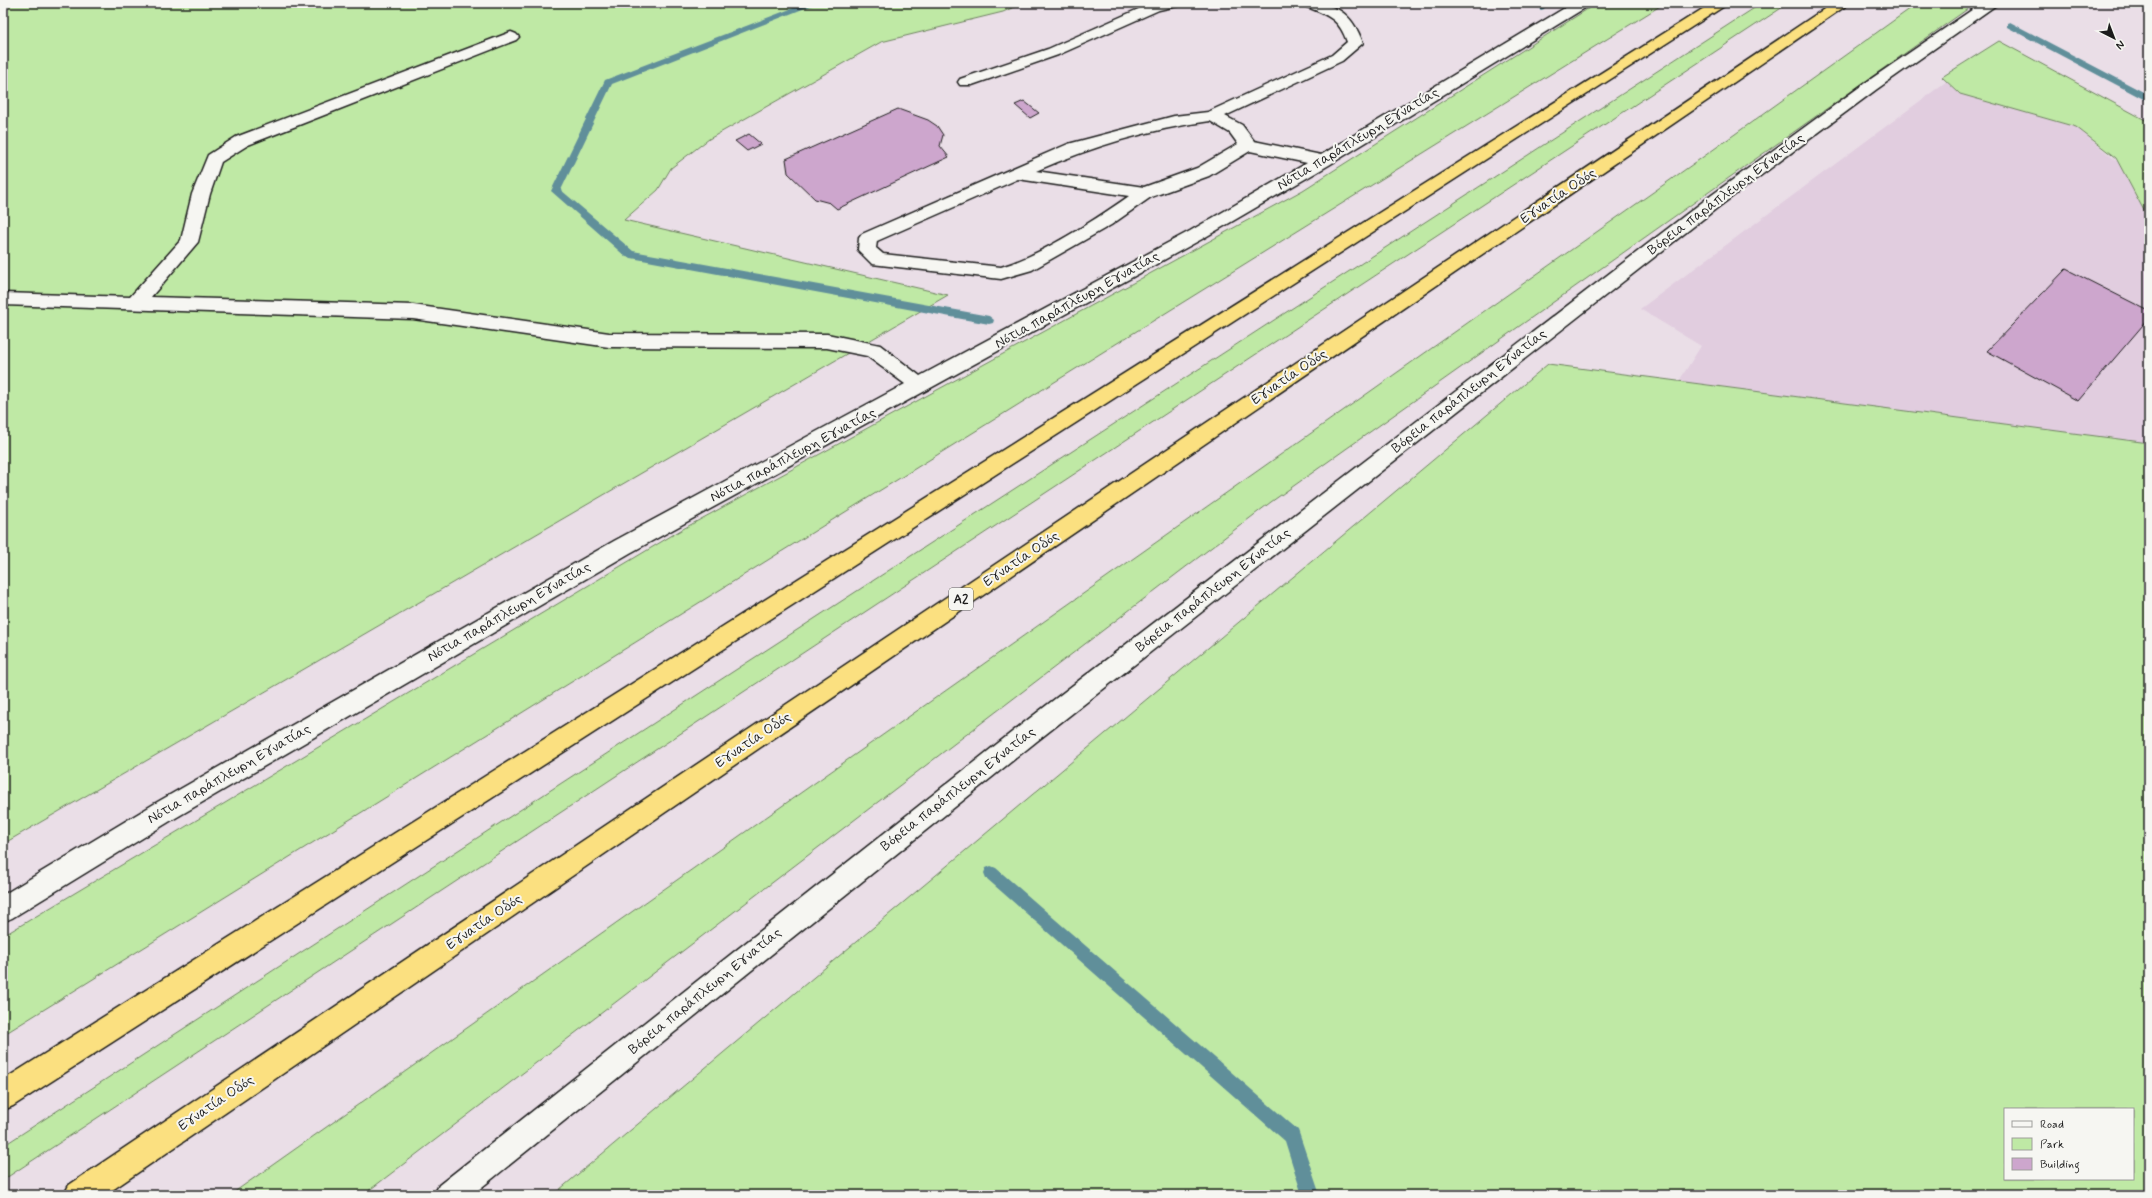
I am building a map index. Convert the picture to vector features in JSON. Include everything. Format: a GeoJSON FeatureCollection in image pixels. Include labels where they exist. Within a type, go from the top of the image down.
{"type":"FeatureCollection","features":[{"type":"Feature","properties":{"kind":"highway"},"geometry":{"type":"LineString","coordinates":[[3,1096],[1722,3]]}},
{"type":"Feature","properties":{"kind":"highway","name":"Εγνατία Οδός"},"geometry":{"type":"LineString","coordinates":[[79,1195],[1843,3]]}},
{"type":"Feature","properties":{"kind":"street"},"geometry":{"type":"LineString","coordinates":[[966,82],[1053,52],[1154,7],[1172,3]]}},
{"type":"Feature","properties":{"kind":"street"},"geometry":{"type":"LineString","coordinates":[[1248,145],[1203,172],[1145,193],[1105,221],[1026,266],[1001,273],[878,260],[867,250],[868,238],[1074,148],[1174,120],[1212,116],[1337,58],[1355,43],[1351,30],[1342,17],[1310,3]]}},
{"type":"Feature","properties":{"kind":"street","name":"Νότια παράπλευρη Εγνατίας"},"geometry":{"type":"LineString","coordinates":[[3,909],[169,808],[622,547],[920,386],[1196,234],[1323,161],[1583,3]]}},
{"type":"Feature","properties":{"kind":"street","name":"Βόρεια παράπλευρη Εγνατίας"},"geometry":{"type":"LineString","coordinates":[[449,1195],[1029,733],[1692,218],[1871,86],[1992,3]]}},
{"type":"Feature","properties":{"kind":"street"},"geometry":{"type":"LineString","coordinates":[[135,303],[189,242],[201,194],[214,159],[242,141],[511,38]]}},
{"type":"Feature","properties":{"kind":"street"},"geometry":{"type":"LineString","coordinates":[[1212,116],[1236,129],[1248,145],[1323,161]]}},
{"type":"Feature","properties":{"kind":"street"},"geometry":{"type":"LineString","coordinates":[[1014,173],[1145,193]]}},
{"type":"Feature","properties":{"kind":"street"},"geometry":{"type":"LineString","coordinates":[[3,299],[413,312],[609,340],[827,341],[873,350],[920,386]]}},
{"type":"Feature","properties":{"kind":"shaded area"},"geometry":{"type":"Polygon","coordinates":[[[1947,81],[1960,94],[2076,127],[2119,163],[2149,220],[2149,443],[1679,381],[1701,346],[1640,309],[1947,81]]]}},
{"type":"Feature","properties":{"kind":"green space"},"geometry":{"type":"Polygon","coordinates":[[[3,3],[1023,3],[1003,12],[881,42],[709,139],[671,168],[658,190],[624,220],[948,295],[3,844],[3,3]]]}},
{"type":"Feature","properties":{"kind":"green space"},"geometry":{"type":"Polygon","coordinates":[[[1597,3],[1665,3],[3,1035],[3,936],[681,530],[1303,190],[1597,3]]]}},
{"type":"Feature","properties":{"kind":"green space"},"geometry":{"type":"Polygon","coordinates":[[[1762,3],[1789,3],[3,1180],[3,1146],[1762,3]]]}},
{"type":"Feature","properties":{"kind":"green space"},"geometry":{"type":"Polygon","coordinates":[[[1918,3],[1976,3],[1271,502],[363,1195],[230,1195],[1703,157],[1918,3]]]}},
{"type":"Feature","properties":{"kind":"green space"},"geometry":{"type":"Polygon","coordinates":[[[1999,41],[2149,122],[2149,220],[2116,158],[2076,127],[1960,94],[1942,77],[1999,41]]]}},
{"type":"Feature","properties":{"kind":"green space"},"geometry":{"type":"Polygon","coordinates":[[[1548,364],[2149,443],[2149,1195],[553,1195],[1548,364]]]}},
{"type":"Feature","properties":{"kind":"building"},"geometry":{"type":"Polygon","coordinates":[[[1024,101],[1039,113],[1030,118],[1015,105],[1024,101]]]}},
{"type":"Feature","properties":{"kind":"building"},"geometry":{"type":"Polygon","coordinates":[[[898,109],[928,120],[937,126],[943,135],[940,146],[949,157],[837,209],[830,203],[815,199],[788,173],[786,159],[898,109]]]}},
{"type":"Feature","properties":{"kind":"building"},"geometry":{"type":"Polygon","coordinates":[[[749,134],[761,144],[747,151],[735,141],[749,134]]]}},
{"type":"Feature","properties":{"kind":"building"},"geometry":{"type":"Polygon","coordinates":[[[2066,269],[2149,311],[2149,318],[2078,401],[1987,351],[2066,269]]]}},
{"type":"Feature","properties":{"kind":"waterway"},"geometry":{"type":"LineString","coordinates":[[814,3],[608,82],[556,191],[630,254],[989,320]]}},
{"type":"Feature","properties":{"kind":"waterway"},"geometry":{"type":"LineString","coordinates":[[1541,7],[1543,3]]}},
{"type":"Feature","properties":{"kind":"waterway"},"geometry":{"type":"LineString","coordinates":[[2010,25],[2149,99]]}},
{"type":"Feature","properties":{"kind":"waterway"},"geometry":{"type":"LineString","coordinates":[[991,873],[1292,1136],[1311,1195]]}}]}
